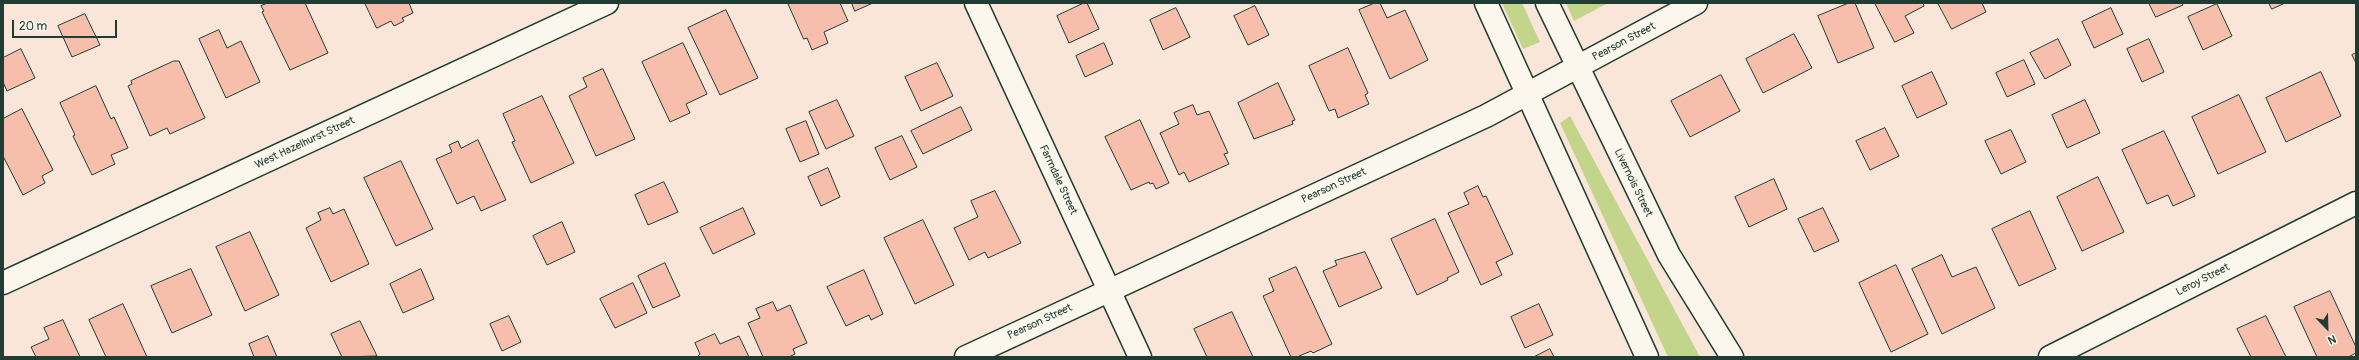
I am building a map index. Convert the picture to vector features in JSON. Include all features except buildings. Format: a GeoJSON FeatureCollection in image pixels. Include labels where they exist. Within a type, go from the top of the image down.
{"type":"FeatureCollection","features":[{"type":"Feature","properties":{"kind":"street","name":"West Hazelhurst Street"},"geometry":{"type":"LineString","coordinates":[[3,283],[607,3]]}},
{"type":"Feature","properties":{"kind":"street","name":"Farmdale Street"},"geometry":{"type":"LineString","coordinates":[[976,3],[1140,357]]}},
{"type":"Feature","properties":{"kind":"street"},"geometry":{"type":"LineString","coordinates":[[1486,3],[1526,94],[1647,357]]}},
{"type":"Feature","properties":{"kind":"street","name":"Livernois Street"},"geometry":{"type":"LineString","coordinates":[[1547,3],[1668,255],[1732,357]]}},
{"type":"Feature","properties":{"kind":"street","name":"Pearson Street"},"geometry":{"type":"LineString","coordinates":[[966,357],[1486,116],[1696,3]]}},
{"type":"Feature","properties":{"kind":"street","name":"Leroy Street"},"geometry":{"type":"LineString","coordinates":[[2050,357],[2356,203]]}},
{"type":"Feature","properties":{"kind":"green space"},"geometry":{"type":"Polygon","coordinates":[[[1502,3],[1522,3],[1540,42],[1523,49],[1502,3]]]}},
{"type":"Feature","properties":{"kind":"green space"},"geometry":{"type":"Polygon","coordinates":[[[1566,3],[1608,3],[1574,21],[1566,3]]]}},
{"type":"Feature","properties":{"kind":"green space"},"geometry":{"type":"Polygon","coordinates":[[[1570,116],[1700,357],[1668,357],[1560,123],[1570,116]]]}}]}
